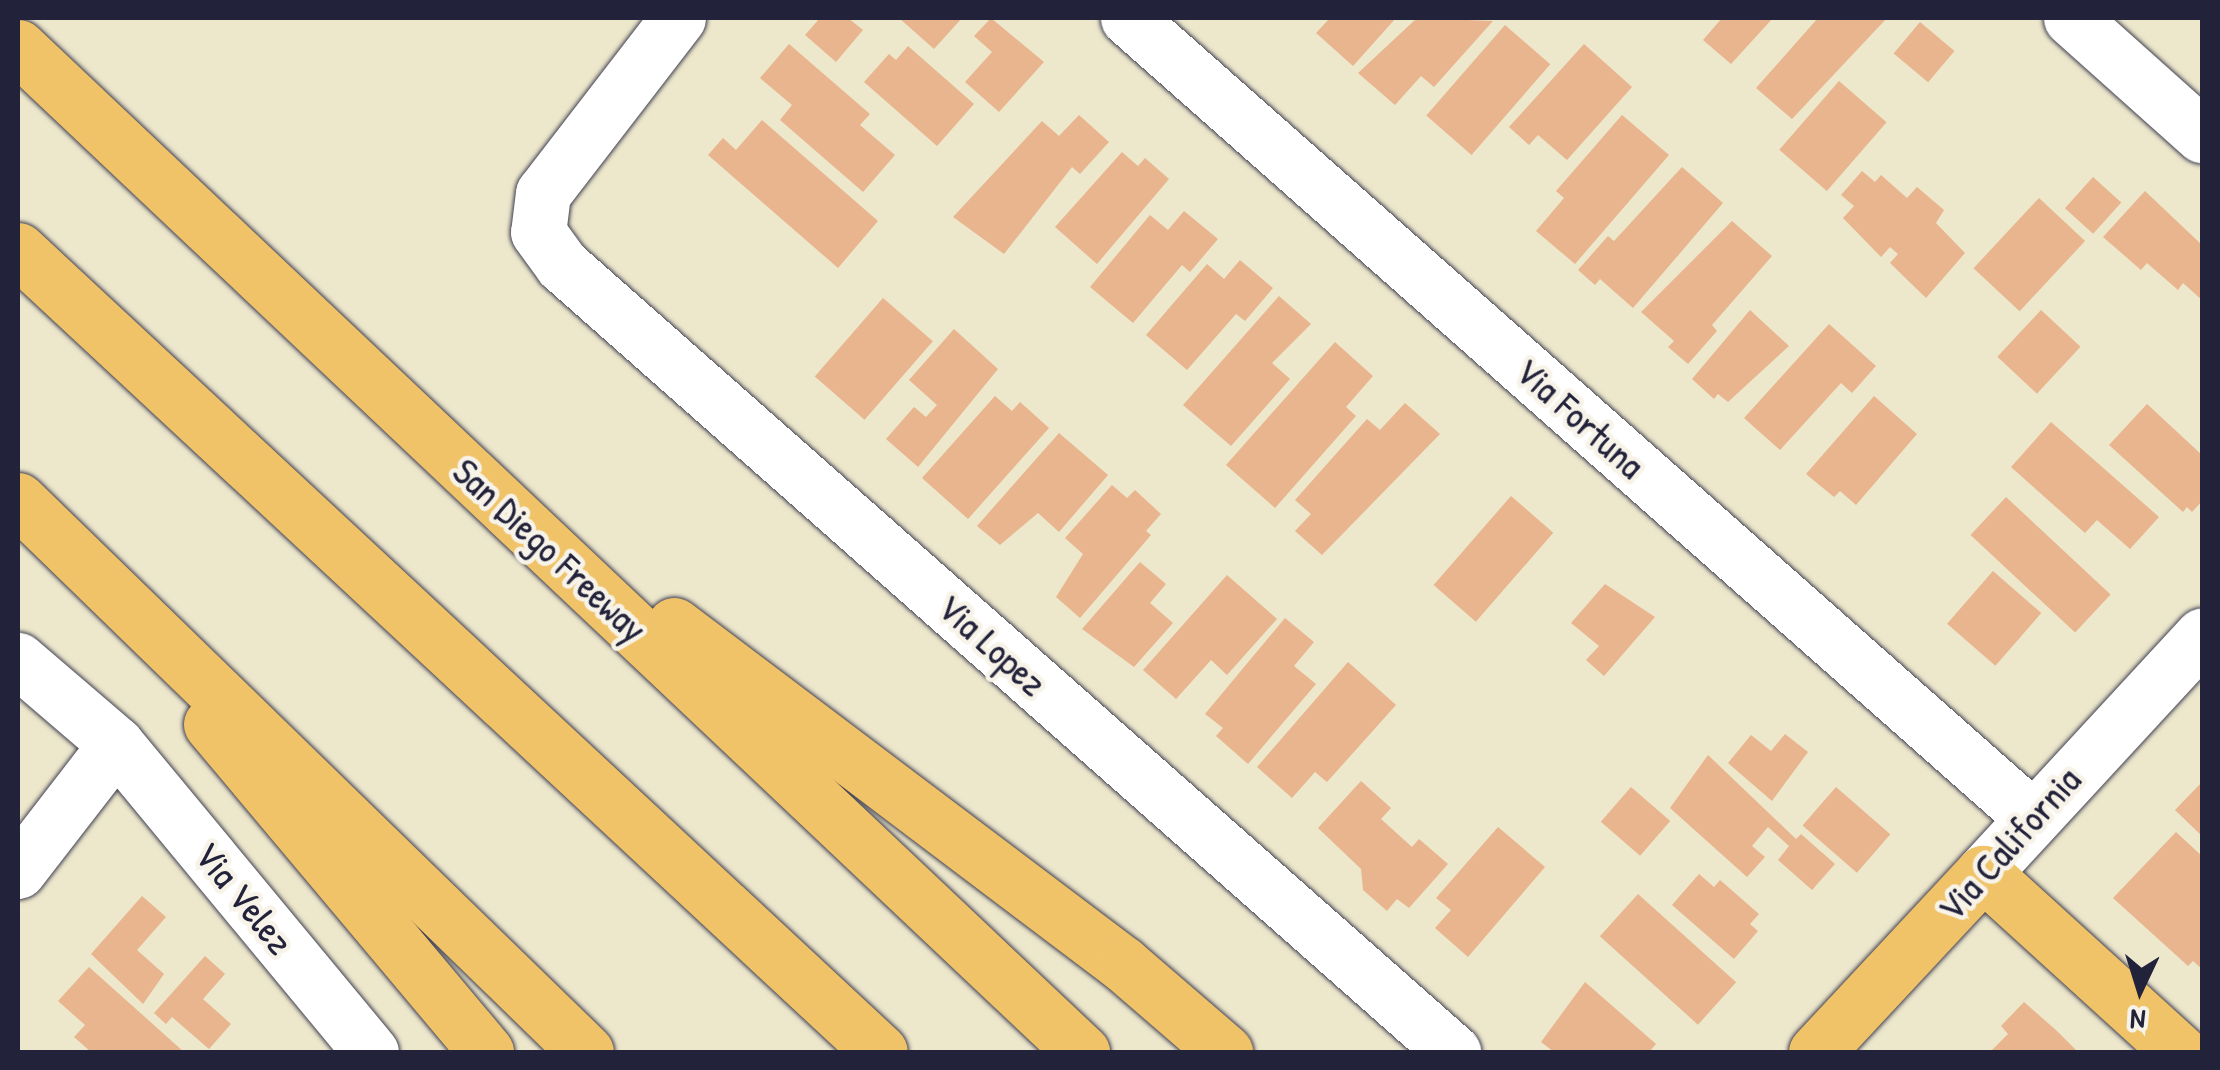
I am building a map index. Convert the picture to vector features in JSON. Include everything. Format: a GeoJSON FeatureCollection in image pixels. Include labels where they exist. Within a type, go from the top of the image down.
{"type":"FeatureCollection","features":[{"type":"Feature","properties":{"kind":"main road","name":"San Diego Freeway"},"geometry":{"type":"LineString","coordinates":[[18,47],[1082,1052]]}},
{"type":"Feature","properties":{"kind":"main road"},"geometry":{"type":"LineString","coordinates":[[18,250],[880,1052]]}},
{"type":"Feature","properties":{"kind":"main road"},"geometry":{"type":"LineString","coordinates":[[442,448],[1123,964],[1226,1052]]}},
{"type":"Feature","properties":{"kind":"main road"},"geometry":{"type":"LineString","coordinates":[[18,500],[586,1052]]}},
{"type":"Feature","properties":{"kind":"main road"},"geometry":{"type":"LineString","coordinates":[[144,620],[223,743],[486,1052]]}},
{"type":"Feature","properties":{"kind":"main road"},"geometry":{"type":"LineString","coordinates":[[1983,873],[2180,1052]]}},
{"type":"Feature","properties":{"kind":"main road","name":"Via California"},"geometry":{"type":"LineString","coordinates":[[1816,1052],[1983,873]]}},
{"type":"Feature","properties":{"kind":"street","name":"Via Lopez"},"geometry":{"type":"LineString","coordinates":[[678,18],[543,193],[538,232],[577,278],[1453,1052]]}},
{"type":"Feature","properties":{"kind":"street","name":"Via Fortuna"},"geometry":{"type":"LineString","coordinates":[[1128,18],[2033,818]]}},
{"type":"Feature","properties":{"kind":"street"},"geometry":{"type":"LineString","coordinates":[[2071,18],[2202,135]]}},
{"type":"Feature","properties":{"kind":"street","name":"Via California"},"geometry":{"type":"LineString","coordinates":[[1983,873],[2202,636]]}},
{"type":"Feature","properties":{"kind":"street","name":"Via Velez"},"geometry":{"type":"LineString","coordinates":[[18,660],[116,744],[370,1052]]}},
{"type":"Feature","properties":{"kind":"street"},"geometry":{"type":"LineString","coordinates":[[18,871],[116,744]]}},
{"type":"Feature","properties":{"kind":"building"},"geometry":{"type":"Polygon","coordinates":[[[820,18],[848,18],[863,30],[836,62],[805,35],[820,18]]]}},
{"type":"Feature","properties":{"kind":"building"},"geometry":{"type":"Polygon","coordinates":[[[899,18],[962,18],[934,49],[899,18]]]}},
{"type":"Feature","properties":{"kind":"building"},"geometry":{"type":"Polygon","coordinates":[[[991,18],[1044,62],[999,112],[965,82],[992,52],[974,36],[991,18]]]}},
{"type":"Feature","properties":{"kind":"building"},"geometry":{"type":"Polygon","coordinates":[[[1330,18],[1396,18],[1353,66],[1316,33],[1330,18]]]}},
{"type":"Feature","properties":{"kind":"building"},"geometry":{"type":"Polygon","coordinates":[[[1417,18],[1493,21],[1434,87],[1421,76],[1395,105],[1358,73],[1417,18]]]}},
{"type":"Feature","properties":{"kind":"building"},"geometry":{"type":"Polygon","coordinates":[[[1722,18],[1773,18],[1731,64],[1703,40],[1722,18]]]}},
{"type":"Feature","properties":{"kind":"building"},"geometry":{"type":"Polygon","coordinates":[[[1818,18],[1887,18],[1792,119],[1756,88],[1818,18]]]}},
{"type":"Feature","properties":{"kind":"building"},"geometry":{"type":"Polygon","coordinates":[[[1920,22],[1954,51],[1928,82],[1894,53],[1920,22]]]}},
{"type":"Feature","properties":{"kind":"building"},"geometry":{"type":"Polygon","coordinates":[[[1505,25],[1550,64],[1472,155],[1426,116],[1505,25]]]}},
{"type":"Feature","properties":{"kind":"building"},"geometry":{"type":"Polygon","coordinates":[[[789,44],[870,114],[860,125],[895,155],[863,192],[780,120],[792,105],[760,78],[789,44]]]}},
{"type":"Feature","properties":{"kind":"building"},"geometry":{"type":"Polygon","coordinates":[[[1584,44],[1632,87],[1567,160],[1538,135],[1529,145],[1509,127],[1584,44]]]}},
{"type":"Feature","properties":{"kind":"building"},"geometry":{"type":"Polygon","coordinates":[[[908,46],[974,104],[937,146],[864,82],[889,54],[896,60],[908,46]]]}},
{"type":"Feature","properties":{"kind":"building"},"geometry":{"type":"Polygon","coordinates":[[[1839,81],[1887,122],[1827,191],[1779,150],[1839,81]]]}},
{"type":"Feature","properties":{"kind":"building"},"geometry":{"type":"Polygon","coordinates":[[[1079,115],[1109,142],[1080,174],[1072,167],[1004,254],[953,217],[1042,121],[1059,136],[1079,115]]]}},
{"type":"Feature","properties":{"kind":"building"},"geometry":{"type":"Polygon","coordinates":[[[1622,115],[1669,155],[1575,264],[1536,231],[1564,198],[1556,191],[1622,115]]]}},
{"type":"Feature","properties":{"kind":"building"},"geometry":{"type":"Polygon","coordinates":[[[762,120],[878,221],[838,268],[708,155],[723,138],[736,150],[762,120]]]}},
{"type":"Feature","properties":{"kind":"building"},"geometry":{"type":"Polygon","coordinates":[[[1122,152],[1138,166],[1145,158],[1169,179],[1097,264],[1055,227],[1122,152]]]}},
{"type":"Feature","properties":{"kind":"building"},"geometry":{"type":"Polygon","coordinates":[[[1682,167],[1723,203],[1633,308],[1600,279],[1595,285],[1578,270],[1608,236],[1614,241],[1682,167]]]}},
{"type":"Feature","properties":{"kind":"building"},"geometry":{"type":"Polygon","coordinates":[[[1862,171],[1875,182],[1881,175],[1907,198],[1917,187],[1944,210],[1936,223],[1965,253],[1926,298],[1890,263],[1898,254],[1890,247],[1881,257],[1843,218],[1854,206],[1841,195],[1862,171]]]}},
{"type":"Feature","properties":{"kind":"building"},"geometry":{"type":"Polygon","coordinates":[[[2093,177],[2121,202],[2093,234],[2065,208],[2093,177]]]}},
{"type":"Feature","properties":{"kind":"building"},"geometry":{"type":"Polygon","coordinates":[[[2145,191],[2202,245],[2202,300],[2183,283],[2178,290],[2147,263],[2141,270],[2103,237],[2145,191]]]}},
{"type":"Feature","properties":{"kind":"building"},"geometry":{"type":"Polygon","coordinates":[[[2039,198],[2085,241],[2020,311],[1974,268],[2039,198]]]}},
{"type":"Feature","properties":{"kind":"building"},"geometry":{"type":"Polygon","coordinates":[[[1184,211],[1218,239],[1190,272],[1182,265],[1133,323],[1090,287],[1150,215],[1168,230],[1184,211]]]}},
{"type":"Feature","properties":{"kind":"building"},"geometry":{"type":"Polygon","coordinates":[[[1732,221],[1772,256],[1712,325],[1717,331],[1688,364],[1668,347],[1674,341],[1641,312],[1732,221]]]}},
{"type":"Feature","properties":{"kind":"building"},"geometry":{"type":"Polygon","coordinates":[[[1240,260],[1273,288],[1245,321],[1236,314],[1187,370],[1146,335],[1207,264],[1224,279],[1240,260]]]}},
{"type":"Feature","properties":{"kind":"building"},"geometry":{"type":"Polygon","coordinates":[[[1279,296],[1311,324],[1272,363],[1290,379],[1231,446],[1183,405],[1279,296]]]}},
{"type":"Feature","properties":{"kind":"building"},"geometry":{"type":"Polygon","coordinates":[[[883,298],[933,341],[865,420],[815,376],[883,298]]]}},
{"type":"Feature","properties":{"kind":"building"},"geometry":{"type":"Polygon","coordinates":[[[1750,310],[1789,346],[1728,402],[1718,394],[1714,399],[1692,379],[1750,310]]]}},
{"type":"Feature","properties":{"kind":"building"},"geometry":{"type":"Polygon","coordinates":[[[2041,310],[2080,347],[2037,394],[1997,357],[2041,310]]]}},
{"type":"Feature","properties":{"kind":"building"},"geometry":{"type":"Polygon","coordinates":[[[1829,324],[1876,366],[1852,393],[1841,383],[1780,450],[1744,418],[1829,324]]]}},
{"type":"Feature","properties":{"kind":"building"},"geometry":{"type":"Polygon","coordinates":[[[954,329],[998,369],[918,467],[886,439],[914,407],[926,417],[937,405],[909,380],[954,329]]]}},
{"type":"Feature","properties":{"kind":"building"},"geometry":{"type":"Polygon","coordinates":[[[1335,342],[1373,376],[1346,407],[1356,416],[1275,508],[1226,465],[1335,342]]]}},
{"type":"Feature","properties":{"kind":"building"},"geometry":{"type":"Polygon","coordinates":[[[995,396],[1012,411],[1020,402],[1049,428],[968,519],[922,478],[995,396]]]}},
{"type":"Feature","properties":{"kind":"building"},"geometry":{"type":"Polygon","coordinates":[[[1874,396],[1917,434],[1856,505],[1840,491],[1834,497],[1806,474],[1874,396]]]}},
{"type":"Feature","properties":{"kind":"building"},"geometry":{"type":"Polygon","coordinates":[[[1405,403],[1440,434],[1322,555],[1295,531],[1311,514],[1295,500],[1367,419],[1380,430],[1405,403]]]}},
{"type":"Feature","properties":{"kind":"building"},"geometry":{"type":"Polygon","coordinates":[[[2147,404],[2202,455],[2202,501],[2192,512],[2187,507],[2183,512],[2109,445],[2147,404]]]}},
{"type":"Feature","properties":{"kind":"building"},"geometry":{"type":"Polygon","coordinates":[[[2051,422],[2159,517],[2130,549],[2097,520],[2085,533],[2011,467],[2051,422]]]}},
{"type":"Feature","properties":{"kind":"building"},"geometry":{"type":"Polygon","coordinates":[[[1059,433],[1108,475],[1059,532],[1038,513],[1000,545],[977,526],[1059,433]]]}},
{"type":"Feature","properties":{"kind":"building"},"geometry":{"type":"Polygon","coordinates":[[[1112,485],[1127,498],[1135,490],[1161,514],[1146,531],[1151,535],[1080,618],[1056,597],[1083,554],[1065,538],[1112,485]]]}},
{"type":"Feature","properties":{"kind":"building"},"geometry":{"type":"Polygon","coordinates":[[[1511,496],[1553,533],[1476,622],[1434,585],[1511,496]]]}},
{"type":"Feature","properties":{"kind":"building"},"geometry":{"type":"Polygon","coordinates":[[[2006,497],[2111,595],[2075,633],[1971,535],[2006,497]]]}},
{"type":"Feature","properties":{"kind":"building"},"geometry":{"type":"Polygon","coordinates":[[[1140,562],[1166,584],[1150,603],[1173,623],[1134,667],[1082,629],[1140,562]]]}},
{"type":"Feature","properties":{"kind":"building"},"geometry":{"type":"Polygon","coordinates":[[[1993,571],[2041,613],[1995,666],[1947,624],[1993,571]]]}},
{"type":"Feature","properties":{"kind":"building"},"geometry":{"type":"Polygon","coordinates":[[[1227,575],[1277,619],[1227,675],[1211,660],[1176,699],[1143,670],[1227,575]]]}},
{"type":"Feature","properties":{"kind":"building"},"geometry":{"type":"Polygon","coordinates":[[[1605,584],[1655,617],[1604,676],[1586,660],[1599,646],[1571,623],[1605,584]]]}},
{"type":"Feature","properties":{"kind":"building"},"geometry":{"type":"Polygon","coordinates":[[[1285,618],[1314,642],[1294,666],[1316,684],[1248,764],[1216,736],[1223,728],[1205,714],[1285,618]]]}},
{"type":"Feature","properties":{"kind":"building"},"geometry":{"type":"Polygon","coordinates":[[[1348,662],[1396,705],[1327,782],[1315,772],[1292,798],[1257,767],[1348,662]]]}},
{"type":"Feature","properties":{"kind":"building"},"geometry":{"type":"Polygon","coordinates":[[[1785,734],[1808,752],[1772,801],[1728,763],[1751,735],[1771,751],[1785,734]]]}},
{"type":"Feature","properties":{"kind":"building"},"geometry":{"type":"Polygon","coordinates":[[[1708,755],[1796,839],[1801,834],[1835,864],[1812,890],[1778,860],[1789,846],[1768,827],[1752,846],[1765,857],[1747,877],[1670,808],[1708,755]]]}},
{"type":"Feature","properties":{"kind":"building"},"geometry":{"type":"Polygon","coordinates":[[[1361,781],[1391,808],[1381,819],[1412,847],[1419,839],[1448,864],[1409,908],[1397,899],[1387,911],[1363,890],[1361,869],[1318,828],[1361,781]]]}},
{"type":"Feature","properties":{"kind":"building"},"geometry":{"type":"Polygon","coordinates":[[[2202,782],[2202,836],[2175,810],[2202,782]]]}},
{"type":"Feature","properties":{"kind":"building"},"geometry":{"type":"Polygon","coordinates":[[[1631,787],[1670,821],[1640,856],[1601,822],[1631,787]]]}},
{"type":"Feature","properties":{"kind":"building"},"geometry":{"type":"Polygon","coordinates":[[[1836,787],[1890,834],[1857,873],[1803,825],[1836,787]]]}},
{"type":"Feature","properties":{"kind":"building"},"geometry":{"type":"Polygon","coordinates":[[[1498,827],[1545,867],[1468,957],[1435,928],[1451,910],[1436,898],[1498,827]]]}},
{"type":"Feature","properties":{"kind":"building"},"geometry":{"type":"Polygon","coordinates":[[[2176,832],[2202,856],[2202,969],[2193,961],[2188,966],[2113,898],[2176,832]]]}},
{"type":"Feature","properties":{"kind":"building"},"geometry":{"type":"Polygon","coordinates":[[[1699,874],[1714,887],[1720,880],[1759,914],[1750,924],[1758,931],[1734,959],[1672,905],[1699,874]]]}},
{"type":"Feature","properties":{"kind":"building"},"geometry":{"type":"Polygon","coordinates":[[[1638,894],[1736,982],[1698,1025],[1600,936],[1638,894]]]}},
{"type":"Feature","properties":{"kind":"building"},"geometry":{"type":"Polygon","coordinates":[[[142,896],[166,917],[137,950],[164,974],[143,1004],[91,954],[142,896]]]}},
{"type":"Feature","properties":{"kind":"building"},"geometry":{"type":"Polygon","coordinates":[[[205,956],[225,974],[203,999],[231,1024],[209,1049],[172,1017],[166,1024],[154,1013],[205,956]]]}},
{"type":"Feature","properties":{"kind":"building"},"geometry":{"type":"Polygon","coordinates":[[[89,967],[184,1052],[91,1052],[74,1037],[85,1025],[58,1001],[89,967]]]}},
{"type":"Feature","properties":{"kind":"building"},"geometry":{"type":"Polygon","coordinates":[[[1585,982],[1656,1044],[1649,1052],[1554,1052],[1541,1042],[1585,982]]]}},
{"type":"Feature","properties":{"kind":"building"},"geometry":{"type":"Polygon","coordinates":[[[2024,1002],[2078,1052],[1990,1052],[2008,1034],[2001,1026],[2024,1002]]]}}]}
